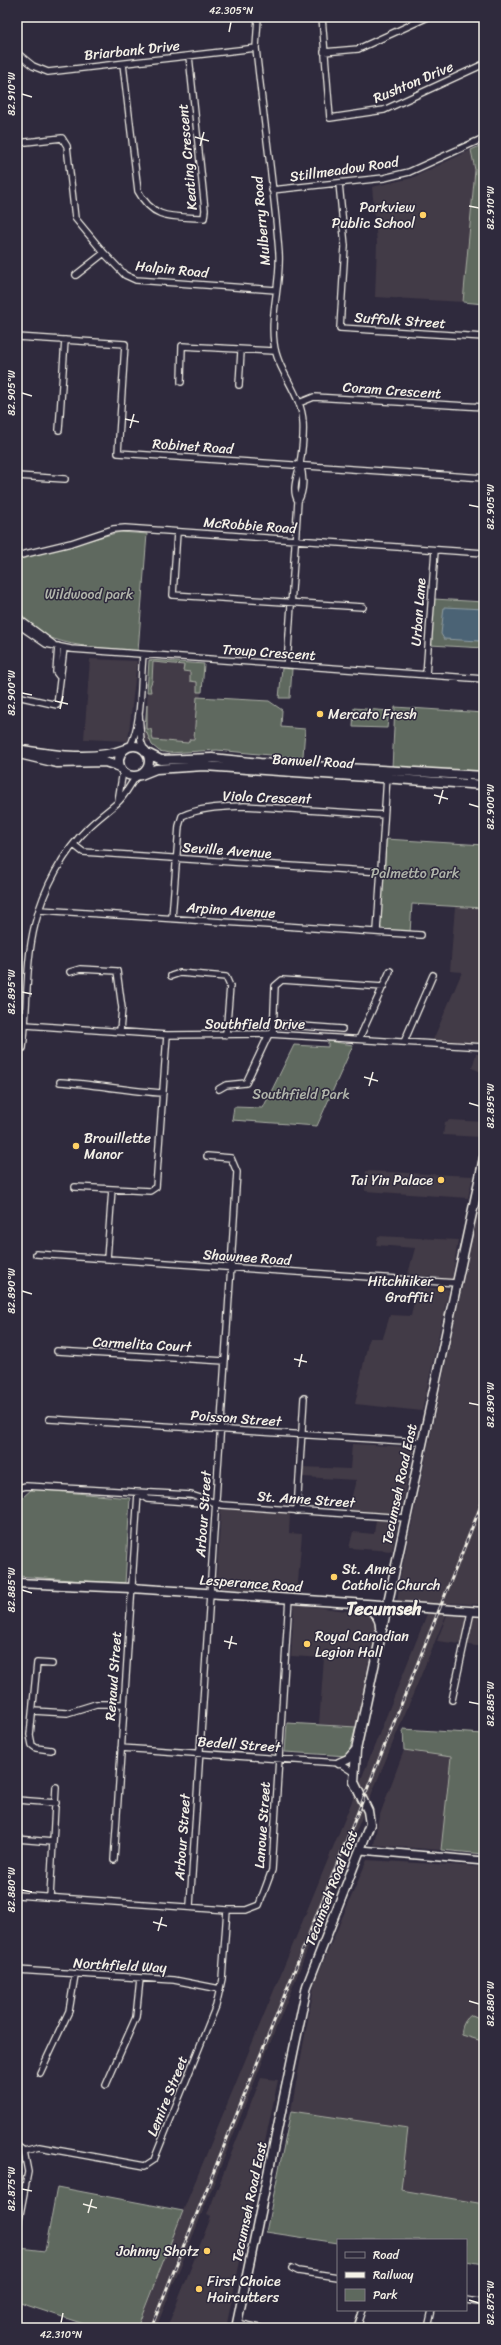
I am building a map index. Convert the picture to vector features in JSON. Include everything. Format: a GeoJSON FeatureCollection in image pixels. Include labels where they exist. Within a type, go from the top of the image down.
{"type":"FeatureCollection","features":[{"type":"Feature","properties":{"kind":"main road"},"geometry":{"type":"LineString","coordinates":[[17,749],[65,756],[113,753],[128,748],[140,747],[146,751],[148,768],[139,775],[127,774],[122,769],[105,762],[56,763],[17,754]]}},
{"type":"Feature","properties":{"kind":"main road"},"geometry":{"type":"LineString","coordinates":[[122,769],[120,757],[128,748]]}},
{"type":"Feature","properties":{"kind":"main road","name":"Banwell Road"},"geometry":{"type":"LineString","coordinates":[[146,751],[161,760],[217,758],[484,785]]}},
{"type":"Feature","properties":{"kind":"main road","name":"Banwell Road"},"geometry":{"type":"LineString","coordinates":[[139,775],[158,769],[204,766],[387,775],[484,776]]}},
{"type":"Feature","properties":{"kind":"main road","name":"Tecumseh Road East"},"geometry":{"type":"LineString","coordinates":[[237,2326],[307,1986],[361,1850],[370,1821],[368,1811],[354,1782],[353,1772],[356,1750],[386,1604],[484,1158]]}},
{"type":"Feature","properties":{"kind":"main road","name":"Lesperance Road"},"geometry":{"type":"LineString","coordinates":[[17,1583],[131,1588],[386,1604],[484,1612]]}},
{"type":"Feature","properties":{"kind":"main road"},"geometry":{"type":"LineString","coordinates":[[356,1602],[374,1612],[380,1622],[380,1634]]}},
{"type":"Feature","properties":{"kind":"main road"},"geometry":{"type":"LineString","coordinates":[[339,1763],[348,1759],[356,1750]]}},
{"type":"Feature","properties":{"kind":"street","name":"Mulberry Road"},"geometry":{"type":"LineString","coordinates":[[258,17],[256,48],[279,254],[273,336],[274,351],[285,377],[299,403],[303,421],[300,465],[303,473],[301,496],[298,502],[286,665]]}},
{"type":"Feature","properties":{"kind":"street","name":"Rushton Drive"},"geometry":{"type":"LineString","coordinates":[[322,17],[330,118],[384,110],[484,64]]}},
{"type":"Feature","properties":{"kind":"street"},"geometry":{"type":"LineString","coordinates":[[324,52],[358,49],[428,17]]}},
{"type":"Feature","properties":{"kind":"street","name":"Briarbank Drive"},"geometry":{"type":"LineString","coordinates":[[17,53],[34,66],[48,72],[256,48]]}},
{"type":"Feature","properties":{"kind":"street","name":"Keating Crescent"},"geometry":{"type":"LineString","coordinates":[[124,64],[138,191],[144,203],[152,211],[162,216],[204,218],[205,210],[189,56]]}},
{"type":"Feature","properties":{"kind":"street","name":"Halpin Road"},"geometry":{"type":"LineString","coordinates":[[17,143],[62,138],[67,146],[75,218],[104,253],[125,275],[136,280],[276,290]]}},
{"type":"Feature","properties":{"kind":"street","name":"Stillmeadow Road"},"geometry":{"type":"LineString","coordinates":[[272,190],[384,178],[409,172],[484,138]]}},
{"type":"Feature","properties":{"kind":"street","name":"Suffolk Street"},"geometry":{"type":"LineString","coordinates":[[339,183],[345,246],[340,328],[484,338]]}},
{"type":"Feature","properties":{"kind":"street"},"geometry":{"type":"LineString","coordinates":[[76,275],[104,253]]}},
{"type":"Feature","properties":{"kind":"street","name":"Robinet Road"},"geometry":{"type":"LineString","coordinates":[[17,337],[125,344],[118,452],[484,478]]}},
{"type":"Feature","properties":{"kind":"street"},"geometry":{"type":"LineString","coordinates":[[59,430],[65,340]]}},
{"type":"Feature","properties":{"kind":"street"},"geometry":{"type":"LineString","coordinates":[[181,382],[182,346],[242,351],[274,351]]}},
{"type":"Feature","properties":{"kind":"street"},"geometry":{"type":"LineString","coordinates":[[239,385],[242,351]]}},
{"type":"Feature","properties":{"kind":"street","name":"Coram Crescent"},"geometry":{"type":"LineString","coordinates":[[299,403],[314,397],[484,407]]}},
{"type":"Feature","properties":{"kind":"street"},"geometry":{"type":"LineString","coordinates":[[17,476],[65,478]]}},
{"type":"Feature","properties":{"kind":"street","name":"McRobbie Road"},"geometry":{"type":"LineString","coordinates":[[17,556],[71,543],[113,529],[125,528],[484,553]]}},
{"type":"Feature","properties":{"kind":"street"},"geometry":{"type":"LineString","coordinates":[[177,532],[173,595],[363,608]]}},
{"type":"Feature","properties":{"kind":"street","name":"Urban Lane"},"geometry":{"type":"LineString","coordinates":[[426,675],[434,550]]}},
{"type":"Feature","properties":{"kind":"street"},"geometry":{"type":"LineString","coordinates":[[17,614],[22,621],[58,646],[61,672],[59,676],[57,705],[17,696]]}},
{"type":"Feature","properties":{"kind":"street","name":"Troup Crescent"},"geometry":{"type":"LineString","coordinates":[[17,624],[34,638],[46,644],[58,646],[143,655],[484,679]]}},
{"type":"Feature","properties":{"kind":"street"},"geometry":{"type":"LineString","coordinates":[[128,748],[134,736],[139,712],[143,655]]}},
{"type":"Feature","properties":{"kind":"street"},"geometry":{"type":"LineString","coordinates":[[139,712],[141,741],[146,751]]}},
{"type":"Feature","properties":{"kind":"street"},"geometry":{"type":"LineString","coordinates":[[117,803],[122,769]]}},
{"type":"Feature","properties":{"kind":"street"},"geometry":{"type":"LineString","coordinates":[[23,1048],[26,1025],[29,964],[35,925],[54,874],[74,845],[89,827],[117,803],[139,775]]}},
{"type":"Feature","properties":{"kind":"street"},"geometry":{"type":"LineString","coordinates":[[377,931],[387,775]]}},
{"type":"Feature","properties":{"kind":"street","name":"Viola Crescent"},"geometry":{"type":"LineString","coordinates":[[172,918],[179,826],[182,816],[191,812],[220,807],[244,806],[384,815]]}},
{"type":"Feature","properties":{"kind":"street","name":"Seville Avenue"},"geometry":{"type":"LineString","coordinates":[[74,845],[82,852],[381,872]]}},
{"type":"Feature","properties":{"kind":"street","name":"Arpino Avenue"},"geometry":{"type":"LineString","coordinates":[[40,910],[421,935]]}},
{"type":"Feature","properties":{"kind":"street"},"geometry":{"type":"LineString","coordinates":[[70,972],[80,969],[117,971],[122,1008],[120,1031]]}},
{"type":"Feature","properties":{"kind":"street"},"geometry":{"type":"LineString","coordinates":[[359,1039],[390,971]]}},
{"type":"Feature","properties":{"kind":"street"},"geometry":{"type":"LineString","coordinates":[[171,976],[180,974],[226,977],[230,986],[226,1035]]}},
{"type":"Feature","properties":{"kind":"street"},"geometry":{"type":"LineString","coordinates":[[404,1042],[433,975]]}},
{"type":"Feature","properties":{"kind":"street"},"geometry":{"type":"LineString","coordinates":[[219,1089],[226,1084],[246,1083],[271,1034],[274,1024],[275,986],[282,980],[383,986]]}},
{"type":"Feature","properties":{"kind":"street"},"geometry":{"type":"LineString","coordinates":[[274,1024],[342,1029]]}},
{"type":"Feature","properties":{"kind":"street","name":"Southfield Drive"},"geometry":{"type":"LineString","coordinates":[[26,1025],[167,1035],[271,1034],[484,1047]]}},
{"type":"Feature","properties":{"kind":"street"},"geometry":{"type":"LineString","coordinates":[[75,1187],[150,1191],[156,1187],[167,1035]]}},
{"type":"Feature","properties":{"kind":"street"},"geometry":{"type":"LineString","coordinates":[[60,1082],[104,1085],[136,1092],[163,1093]]}},
{"type":"Feature","properties":{"kind":"street","name":"Arbour Street"},"geometry":{"type":"LineString","coordinates":[[190,1906],[237,1172],[231,1158],[207,1156]]}},
{"type":"Feature","properties":{"kind":"street"},"geometry":{"type":"LineString","coordinates":[[107,1259],[112,1189]]}},
{"type":"Feature","properties":{"kind":"street","name":"Shawnee Road"},"geometry":{"type":"LineString","coordinates":[[36,1254],[456,1283]]}},
{"type":"Feature","properties":{"kind":"street","name":"Carmelita Court"},"geometry":{"type":"LineString","coordinates":[[57,1351],[225,1361]]}},
{"type":"Feature","properties":{"kind":"street"},"geometry":{"type":"LineString","coordinates":[[297,1511],[304,1398]]}},
{"type":"Feature","properties":{"kind":"street","name":"Poisson Street"},"geometry":{"type":"LineString","coordinates":[[49,1419],[422,1442]]}},
{"type":"Feature","properties":{"kind":"street","name":"St. Anne Street"},"geometry":{"type":"LineString","coordinates":[[18,1488],[26,1486],[191,1495],[216,1504],[405,1518]]}},
{"type":"Feature","properties":{"kind":"street","name":"Renaud Street"},"geometry":{"type":"LineString","coordinates":[[114,1860],[138,1493]]}},
{"type":"Feature","properties":{"kind":"street","name":"Lanoue Street"},"geometry":{"type":"LineString","coordinates":[[17,1895],[190,1906],[227,1910],[252,1909],[259,1904],[267,1887],[272,1870],[289,1598]]}},
{"type":"Feature","properties":{"kind":"street"},"geometry":{"type":"LineString","coordinates":[[452,1700],[471,1612]]}},
{"type":"Feature","properties":{"kind":"street"},"geometry":{"type":"LineString","coordinates":[[51,1750],[36,1748],[32,1745],[30,1735],[37,1663],[52,1664]]}},
{"type":"Feature","properties":{"kind":"street"},"geometry":{"type":"LineString","coordinates":[[33,1711],[67,1713],[96,1704],[123,1704]]}},
{"type":"Feature","properties":{"kind":"street","name":"Bedell Street"},"geometry":{"type":"LineString","coordinates":[[121,1748],[339,1763],[353,1772]]}},
{"type":"Feature","properties":{"kind":"street"},"geometry":{"type":"LineString","coordinates":[[50,1897],[56,1787]]}},
{"type":"Feature","properties":{"kind":"street"},"geometry":{"type":"LineString","coordinates":[[17,1800],[56,1803]]}},
{"type":"Feature","properties":{"kind":"street"},"geometry":{"type":"LineString","coordinates":[[17,1839],[53,1842]]}},
{"type":"Feature","properties":{"kind":"street"},"geometry":{"type":"LineString","coordinates":[[361,1850],[484,1861]]}},
{"type":"Feature","properties":{"kind":"street","name":"Lemire Street"},"geometry":{"type":"LineString","coordinates":[[24,2151],[39,2147],[145,2166],[151,2163],[157,2156],[211,2020],[220,1989],[227,1910]]}},
{"type":"Feature","properties":{"kind":"street","name":"Northfield Way"},"geometry":{"type":"LineString","coordinates":[[17,1970],[74,1975],[184,1981],[220,1989]]}},
{"type":"Feature","properties":{"kind":"street"},"geometry":{"type":"LineString","coordinates":[[40,2073],[69,2011],[74,1975]]}},
{"type":"Feature","properties":{"kind":"street"},"geometry":{"type":"LineString","coordinates":[[106,2085],[136,2017],[140,1979]]}},
{"type":"Feature","properties":{"kind":"street"},"geometry":{"type":"LineString","coordinates":[[17,2146],[24,2151],[28,2172],[18,2213],[17,2230]]}},
{"type":"Feature","properties":{"kind":"street"},"geometry":{"type":"LineString","coordinates":[[292,2268],[298,2271],[337,2277]]}},
{"type":"Feature","properties":{"kind":"street"},"geometry":{"type":"LineString","coordinates":[[467,2300],[484,2303]]}},
{"type":"Feature","properties":{"kind":"street"},"geometry":{"type":"LineString","coordinates":[[358,2328],[363,2311]]}},
{"type":"Feature","properties":{"kind":"street"},"geometry":{"type":"LineString","coordinates":[[428,2328],[432,2311]]}},
{"type":"Feature","properties":{"kind":"street"},"geometry":{"type":"LineString","coordinates":[[237,2326],[260,2328]]}},
{"type":"Feature","properties":{"kind":"shaded area","name":"Parkview Public School"},"geometry":{"type":"Polygon","coordinates":[[[471,150],[475,169],[463,302],[375,297],[377,243],[372,187],[412,178],[471,150]]]}},
{"type":"Feature","properties":{"kind":"shaded area"},"geometry":{"type":"Polygon","coordinates":[[[90,659],[137,661],[128,741],[84,739],[90,659]]]}},
{"type":"Feature","properties":{"kind":"shaded area"},"geometry":{"type":"Polygon","coordinates":[[[150,661],[203,665],[197,746],[144,742],[150,661]]]}},
{"type":"Feature","properties":{"kind":"shaded area"},"geometry":{"type":"Polygon","coordinates":[[[455,906],[484,908],[484,1043],[433,1040],[462,972],[450,971],[455,906]]]}},
{"type":"Feature","properties":{"kind":"shaded area"},"geometry":{"type":"Polygon","coordinates":[[[476,1054],[484,1054],[484,1073],[472,1068],[476,1054]]]}},
{"type":"Feature","properties":{"kind":"shaded area"},"geometry":{"type":"Polygon","coordinates":[[[450,1120],[484,1122],[481,1137],[443,1135],[445,1122],[450,1120]]]}},
{"type":"Feature","properties":{"kind":"shaded area"},"geometry":{"type":"Polygon","coordinates":[[[366,1171],[473,1176],[468,1198],[365,1191],[366,1171]]]}},
{"type":"Feature","properties":{"kind":"shaded area"},"geometry":{"type":"Polygon","coordinates":[[[484,1185],[484,1605],[451,1603],[325,1906],[156,2328],[137,2328],[183,2211],[362,1777],[429,1609],[397,1605],[400,1578],[484,1185]]]}},
{"type":"Feature","properties":{"kind":"shaded area"},"geometry":{"type":"Polygon","coordinates":[[[378,1236],[458,1240],[452,1279],[408,1274],[415,1248],[376,1245],[378,1236]]]}},
{"type":"Feature","properties":{"kind":"shaded area"},"geometry":{"type":"Polygon","coordinates":[[[417,1287],[449,1289],[422,1411],[355,1404],[369,1338],[383,1338],[390,1315],[411,1316],[417,1287]]]}},
{"type":"Feature","properties":{"kind":"shaded area"},"geometry":{"type":"Polygon","coordinates":[[[352,1444],[414,1447],[400,1514],[348,1511],[356,1480],[303,1477],[303,1467],[350,1469],[352,1444]]]}},
{"type":"Feature","properties":{"kind":"shaded area"},"geometry":{"type":"Polygon","coordinates":[[[221,1509],[290,1513],[289,1533],[302,1534],[297,1594],[216,1588],[221,1509]]]}},
{"type":"Feature","properties":{"kind":"shaded area"},"geometry":{"type":"Polygon","coordinates":[[[376,1520],[398,1522],[392,1551],[349,1548],[353,1532],[374,1534],[376,1520]]]}},
{"type":"Feature","properties":{"kind":"shaded area"},"geometry":{"type":"Polygon","coordinates":[[[294,1604],[369,1614],[376,1626],[356,1727],[319,1724],[324,1658],[291,1656],[294,1604]]]}},
{"type":"Feature","properties":{"kind":"shaded area"},"geometry":{"type":"Polygon","coordinates":[[[447,1615],[484,1618],[484,1647],[437,1641],[447,1615]]]}},
{"type":"Feature","properties":{"kind":"shaded area"},"geometry":{"type":"Polygon","coordinates":[[[404,1750],[451,1757],[441,1850],[374,1845],[378,1820],[404,1750]]]}},
{"type":"Feature","properties":{"kind":"shaded area"},"geometry":{"type":"Polygon","coordinates":[[[367,1860],[484,1867],[484,2204],[401,2190],[408,2128],[291,2111],[315,1981],[367,1860]]]}},
{"type":"Feature","properties":{"kind":"shaded area"},"geometry":{"type":"Polygon","coordinates":[[[261,2078],[278,2080],[226,2328],[167,2328],[211,2217],[207,2215],[261,2078]]]}},
{"type":"Feature","properties":{"kind":"green space"},"geometry":{"type":"Polygon","coordinates":[[[484,144],[484,304],[463,302],[475,170],[471,150],[484,144]]]}},
{"type":"Feature","properties":{"kind":"green space","name":"Wildwood park"},"geometry":{"type":"Polygon","coordinates":[[[120,532],[147,534],[138,651],[72,644],[40,633],[27,623],[17,611],[17,559],[120,532]]]}},
{"type":"Feature","properties":{"kind":"green space"},"geometry":{"type":"Polygon","coordinates":[[[434,599],[484,602],[484,648],[430,645],[434,599]]]}},
{"type":"Feature","properties":{"kind":"green space"},"geometry":{"type":"Polygon","coordinates":[[[149,660],[204,664],[202,692],[197,692],[197,682],[190,681],[190,672],[183,671],[184,665],[153,662],[152,681],[150,686],[151,692],[147,692],[149,660]]]}},
{"type":"Feature","properties":{"kind":"green space"},"geometry":{"type":"Polygon","coordinates":[[[282,668],[292,669],[290,698],[279,698],[282,668]]]}},
{"type":"Feature","properties":{"kind":"green space"},"geometry":{"type":"Polygon","coordinates":[[[197,697],[269,701],[282,710],[281,727],[305,729],[303,756],[301,758],[217,750],[169,753],[159,751],[152,745],[145,729],[147,704],[147,729],[151,729],[153,740],[188,743],[190,739],[194,739],[197,697]]]}},
{"type":"Feature","properties":{"kind":"green space"},"geometry":{"type":"Polygon","coordinates":[[[395,707],[484,713],[484,773],[392,768],[395,707]]]}},
{"type":"Feature","properties":{"kind":"green space"},"geometry":{"type":"Polygon","coordinates":[[[354,708],[389,711],[387,728],[353,727],[354,708]]]}},
{"type":"Feature","properties":{"kind":"green space","name":"Palmetto Park"},"geometry":{"type":"Polygon","coordinates":[[[385,839],[484,845],[484,908],[412,904],[410,932],[384,930],[380,927],[385,839]]]}},
{"type":"Feature","properties":{"kind":"green space","name":"Southfield Park"},"geometry":{"type":"Polygon","coordinates":[[[328,1041],[353,1045],[317,1126],[232,1120],[234,1107],[263,1108],[294,1045],[328,1047],[328,1041]]]}},
{"type":"Feature","properties":{"kind":"green space"},"geometry":{"type":"Polygon","coordinates":[[[32,1489],[130,1498],[125,1584],[17,1576],[17,1498],[22,1498],[32,1489]]]}},
{"type":"Feature","properties":{"kind":"green space"},"geometry":{"type":"Polygon","coordinates":[[[287,1723],[356,1727],[348,1756],[285,1752],[287,1723]]]}},
{"type":"Feature","properties":{"kind":"green space"},"geometry":{"type":"Polygon","coordinates":[[[403,1729],[484,1734],[484,1854],[441,1850],[451,1757],[404,1750],[403,1729]]]}},
{"type":"Feature","properties":{"kind":"green space"},"geometry":{"type":"Polygon","coordinates":[[[472,2015],[484,2020],[484,2039],[482,2041],[462,2035],[464,2023],[472,2015]]]}},
{"type":"Feature","properties":{"kind":"green space"},"geometry":{"type":"Polygon","coordinates":[[[291,2111],[408,2128],[401,2190],[484,2204],[484,2264],[467,2261],[467,2239],[337,2239],[337,2243],[266,2232],[291,2111]]]}},
{"type":"Feature","properties":{"kind":"green space"},"geometry":{"type":"Polygon","coordinates":[[[57,2187],[183,2211],[137,2328],[96,2328],[17,2302],[17,2269],[20,2248],[45,2251],[57,2187]]]}},
{"type":"Feature","properties":{"kind":"water"},"geometry":{"type":"Polygon","coordinates":[[[444,607],[484,609],[484,635],[479,641],[444,639],[441,634],[444,607]]]}},
{"type":"Feature","properties":{"kind":"railway"},"geometry":{"type":"LineString","coordinates":[[151,2328],[484,1498]]}},
{"type":"Feature","properties":{"kind":"place","name":"Parkview Public School"},"geometry":{"type":"Point","coordinates":[423,215]}},
{"type":"Feature","properties":{"kind":"place","name":"Mercato Fresh"},"geometry":{"type":"Point","coordinates":[320,714]}},
{"type":"Feature","properties":{"kind":"place","name":"Brouillette Manor"},"geometry":{"type":"Point","coordinates":[76,1146]}},
{"type":"Feature","properties":{"kind":"place","name":"Tai Yin Palace"},"geometry":{"type":"Point","coordinates":[441,1180]}},
{"type":"Feature","properties":{"kind":"place","name":"Hitchhiker Graffiti"},"geometry":{"type":"Point","coordinates":[441,1289]}},
{"type":"Feature","properties":{"kind":"place","name":"St. Anne Catholic Church"},"geometry":{"type":"Point","coordinates":[334,1577]}},
{"type":"Feature","properties":{"kind":"place","name":"Royal Canadian Legion Hall"},"geometry":{"type":"Point","coordinates":[307,1644]}},
{"type":"Feature","properties":{"kind":"place","name":"Johnny Shotz"},"geometry":{"type":"Point","coordinates":[207,2251]}},
{"type":"Feature","properties":{"kind":"place","name":"First Choice Haircutters"},"geometry":{"type":"Point","coordinates":[199,2289]}},
{"type":"Feature","properties":{"kind":"district","name":"Tecumseh"},"geometry":{"type":"Point","coordinates":[384,1609]}}]}
